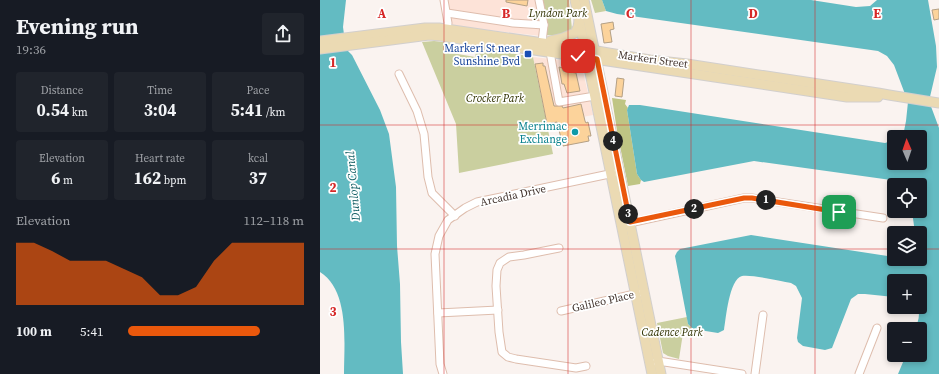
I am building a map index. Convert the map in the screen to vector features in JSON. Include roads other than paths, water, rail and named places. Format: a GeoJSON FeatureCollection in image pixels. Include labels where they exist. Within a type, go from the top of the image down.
{"type":"FeatureCollection","features":[{"type":"Feature","properties":{"kind":"main road"},"geometry":{"type":"LineString","coordinates":[[575,0],[579,19],[591,54],[654,362],[661,374]]}},
{"type":"Feature","properties":{"kind":"main road"},"geometry":{"type":"LineString","coordinates":[[584,0],[595,96],[615,173]]}},
{"type":"Feature","properties":{"kind":"main road"},"geometry":{"type":"LineString","coordinates":[[542,42],[563,38],[575,33],[578,27],[579,19]]}},
{"type":"Feature","properties":{"kind":"main road","name":"Markeri Street"},"geometry":{"type":"LineString","coordinates":[[320,40],[355,40],[404,34],[425,28],[439,28],[542,42],[591,54],[723,74],[843,97],[864,94],[889,95],[936,102]]}},
{"type":"Feature","properties":{"kind":"main road","name":"Markeri Street"},"geometry":{"type":"LineString","coordinates":[[404,34],[441,36],[550,52],[591,54]]}},
{"type":"Feature","properties":{"kind":"main road","name":"Markeri Street"},"geometry":{"type":"LineString","coordinates":[[320,49],[355,40]]}},
{"type":"Feature","properties":{"kind":"main road"},"geometry":{"type":"LineString","coordinates":[[652,374],[654,362]]}},
{"type":"Feature","properties":{"kind":"street"},"geometry":{"type":"LineString","coordinates":[[444,0],[447,12],[447,29],[451,34],[487,40],[498,44]]}},
{"type":"Feature","properties":{"kind":"street"},"geometry":{"type":"LineString","coordinates":[[540,0],[544,25],[542,42]]}},
{"type":"Feature","properties":{"kind":"street"},"geometry":{"type":"LineString","coordinates":[[447,12],[513,23],[544,25]]}},
{"type":"Feature","properties":{"kind":"street"},"geometry":{"type":"LineString","coordinates":[[550,52],[559,102],[595,96]]}},
{"type":"Feature","properties":{"kind":"street"},"geometry":{"type":"LineString","coordinates":[[399,74],[417,111],[424,134],[428,177],[432,193],[455,216]]}},
{"type":"Feature","properties":{"kind":"street","name":"Arcadia Drive"},"geometry":{"type":"LineString","coordinates":[[443,374],[440,364],[435,254],[438,236],[448,220],[465,208],[477,202],[615,173]]}},
{"type":"Feature","properties":{"kind":"street"},"geometry":{"type":"LineString","coordinates":[[626,224],[744,198],[883,218]]}},
{"type":"Feature","properties":{"kind":"street"},"geometry":{"type":"LineString","coordinates":[[559,248],[509,257],[500,263],[497,270],[496,286],[500,345],[502,352],[508,357],[516,359],[576,368],[586,366]]}},
{"type":"Feature","properties":{"kind":"street","name":"Galileo Place"},"geometry":{"type":"LineString","coordinates":[[561,311],[640,293]]}},
{"type":"Feature","properties":{"kind":"street"},"geometry":{"type":"LineString","coordinates":[[438,313],[498,310]]}},
{"type":"Feature","properties":{"kind":"street"},"geometry":{"type":"LineString","coordinates":[[755,374],[763,315]]}},
{"type":"Feature","properties":{"kind":"street"},"geometry":{"type":"LineString","coordinates":[[859,374],[877,328]]}},
{"type":"Feature","properties":{"kind":"street"},"geometry":{"type":"LineString","coordinates":[[654,362],[742,374]]}},
{"type":"Feature","properties":{"kind":"water","name":"Dunlop Canal"},"geometry":{"type":"Polygon","coordinates":[[[320,0],[346,0],[343,27],[346,49],[352,55],[380,110],[389,134],[396,187],[397,246],[400,284],[403,374],[344,374],[344,333],[341,304],[330,281],[320,272],[320,0]]]}},
{"type":"Feature","properties":{"kind":"water"},"geometry":{"type":"Polygon","coordinates":[[[602,0],[811,0],[856,7],[870,6],[877,0],[928,0],[936,46],[937,67],[929,101],[939,128],[939,374],[898,374],[903,362],[927,362],[927,322],[918,322],[919,314],[927,314],[927,274],[887,274],[887,296],[858,294],[851,299],[832,348],[825,350],[803,346],[798,342],[797,338],[802,298],[796,286],[791,283],[758,277],[742,276],[734,284],[729,300],[724,330],[718,333],[693,329],[688,324],[675,256],[680,249],[751,235],[887,256],[887,266],[927,266],[927,226],[914,226],[913,218],[927,218],[927,178],[887,178],[887,179],[754,161],[644,182],[637,174],[627,110],[629,105],[640,105],[887,142],[887,170],[927,170],[927,130],[904,130],[908,102],[894,65],[887,56],[878,51],[617,14],[606,11],[602,0]]]}},
{"type":"Feature","properties":{"kind":"place","name":"Markeri St near Sunshine Bvd"},"geometry":{"type":"Point","coordinates":[528,54]}},
{"type":"Feature","properties":{"kind":"place","name":"Merrimac Exchange"},"geometry":{"type":"Point","coordinates":[575,132]}},
{"type":"Feature","properties":{"kind":"park label","name":"Lyndon Park"},"geometry":{"type":"Point","coordinates":[558,13]}},
{"type":"Feature","properties":{"kind":"park label","name":"Crocker Park"},"geometry":{"type":"Point","coordinates":[495,98]}},
{"type":"Feature","properties":{"kind":"park label","name":"Cadence Park"},"geometry":{"type":"Point","coordinates":[672,332]}}]}
